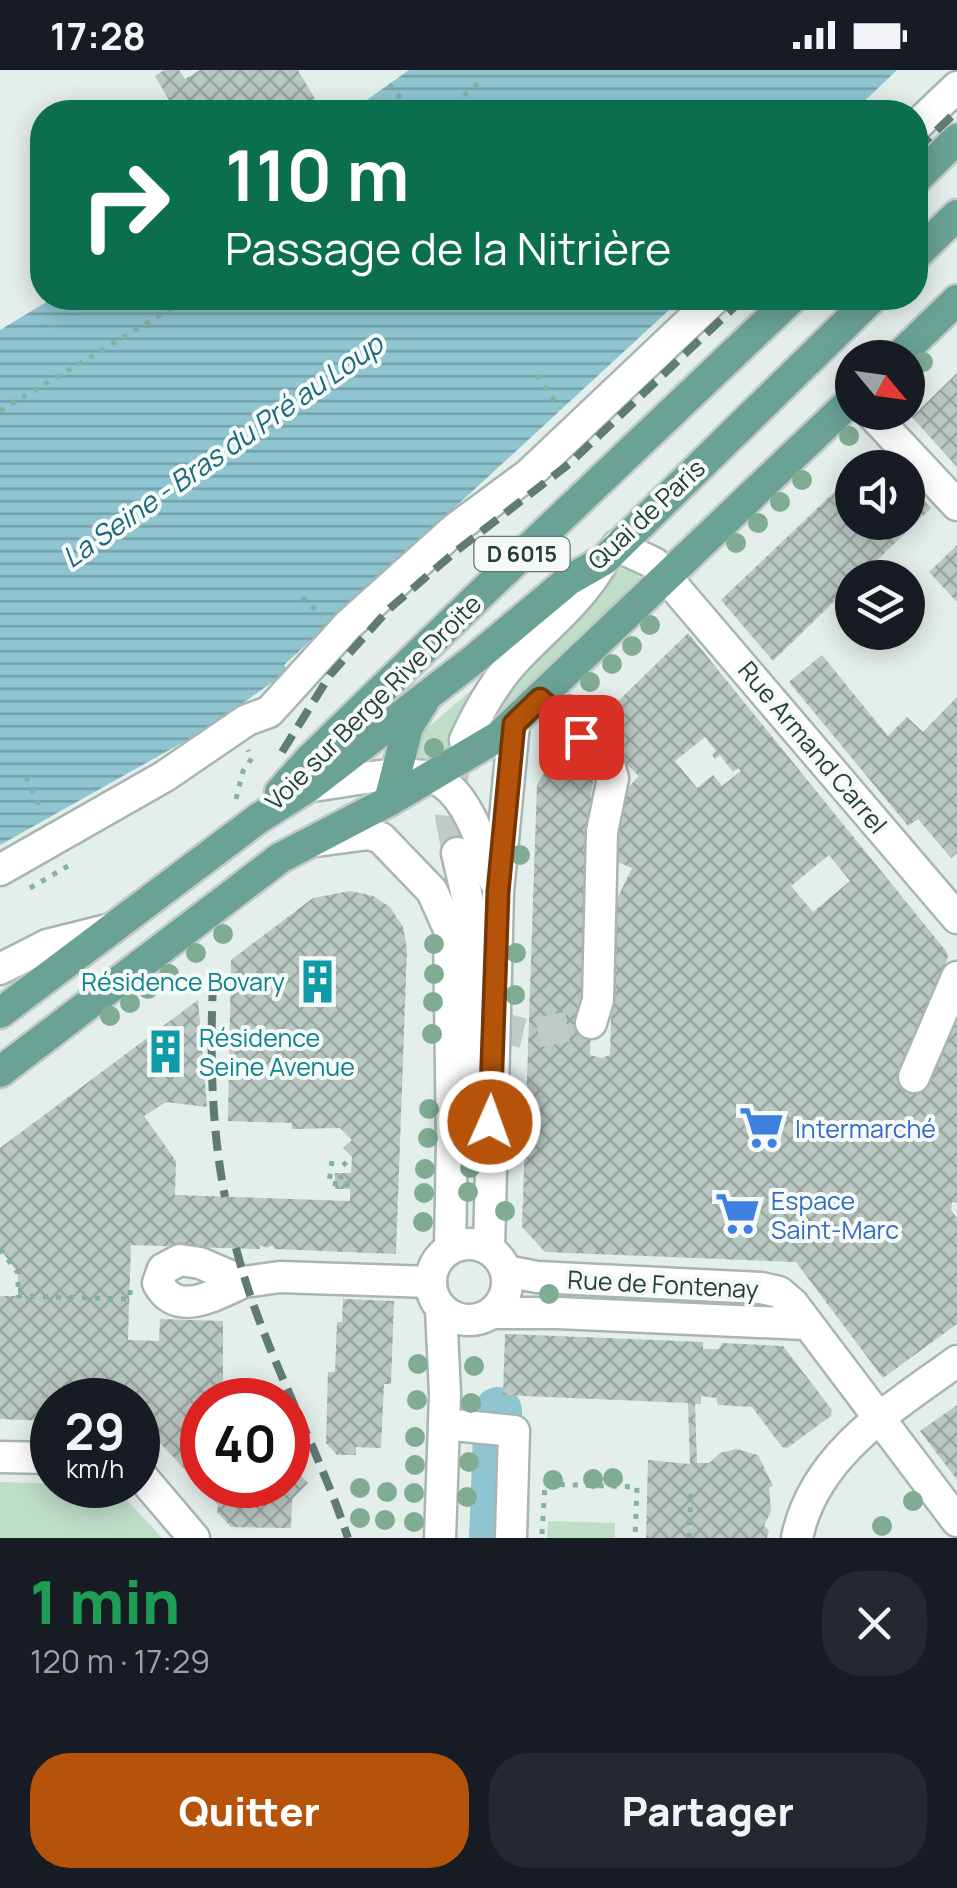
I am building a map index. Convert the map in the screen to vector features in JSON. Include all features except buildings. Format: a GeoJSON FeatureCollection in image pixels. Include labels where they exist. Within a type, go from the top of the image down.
{"type":"FeatureCollection","features":[{"type":"Feature","properties":{"kind":"main road"},"geometry":{"type":"LineString","coordinates":[[928,167],[957,139]]}},
{"type":"Feature","properties":{"kind":"main road"},"geometry":{"type":"LineString","coordinates":[[928,244],[956,218]]}},
{"type":"Feature","properties":{"kind":"main road"},"geometry":{"type":"LineString","coordinates":[[916,340],[957,300]]}},
{"type":"Feature","properties":{"kind":"main road","name":"Voie sur Berge Rive Droite"},"geometry":{"type":"LineString","coordinates":[[248,810],[310,759],[779,310]]}},
{"type":"Feature","properties":{"kind":"main road","name":"Quai de Paris"},"geometry":{"type":"LineString","coordinates":[[310,786],[569,580],[610,553],[860,310]]}},
{"type":"Feature","properties":{"kind":"main road"},"geometry":{"type":"LineString","coordinates":[[0,1072],[306,842],[392,789],[431,776],[499,736],[835,416]]}},
{"type":"Feature","properties":{"kind":"main road"},"geometry":{"type":"LineString","coordinates":[[392,789],[408,726],[432,691]]}},
{"type":"Feature","properties":{"kind":"main road","name":"D 6015"},"geometry":{"type":"LineString","coordinates":[[0,1014],[114,928],[248,810],[310,786]]}},
{"type":"Feature","properties":{"kind":"street"},"geometry":{"type":"LineString","coordinates":[[928,115],[957,87]]}},
{"type":"Feature","properties":{"kind":"street"},"geometry":{"type":"LineString","coordinates":[[0,870],[166,776],[247,720],[269,712],[348,625],[456,528],[529,474],[702,310]]}},
{"type":"Feature","properties":{"kind":"street"},"geometry":{"type":"LineString","coordinates":[[887,430],[957,505]]}},
{"type":"Feature","properties":{"kind":"street"},"geometry":{"type":"LineString","coordinates":[[465,740],[495,685],[571,608],[610,553]]}},
{"type":"Feature","properties":{"kind":"street","name":"Rue Armand Carrel"},"geometry":{"type":"LineString","coordinates":[[610,553],[654,562],[957,918]]}},
{"type":"Feature","properties":{"kind":"street"},"geometry":{"type":"LineString","coordinates":[[540,699],[581,737]]}},
{"type":"Feature","properties":{"kind":"street"},"geometry":{"type":"LineString","coordinates":[[444,1375],[453,1352],[506,1294],[498,1260],[498,892],[514,724]]}},
{"type":"Feature","properties":{"kind":"street"},"geometry":{"type":"LineString","coordinates":[[591,1023],[598,1000],[602,832],[614,778],[608,761]]}},
{"type":"Feature","properties":{"kind":"street"},"geometry":{"type":"LineString","coordinates":[[431,776],[444,783],[463,807],[498,892]]}},
{"type":"Feature","properties":{"kind":"street"},"geometry":{"type":"LineString","coordinates":[[310,786],[392,789],[381,838]]}},
{"type":"Feature","properties":{"kind":"street"},"geometry":{"type":"LineString","coordinates":[[306,842],[369,834],[381,838],[432,891],[449,929],[450,1249]]}},
{"type":"Feature","properties":{"kind":"street"},"geometry":{"type":"LineString","coordinates":[[452,1141],[472,1057],[472,918],[457,853]]}},
{"type":"Feature","properties":{"kind":"street"},"geometry":{"type":"LineString","coordinates":[[0,969],[47,946],[114,928]]}},
{"type":"Feature","properties":{"kind":"street"},"geometry":{"type":"LineString","coordinates":[[914,1077],[957,977]]}},
{"type":"Feature","properties":{"kind":"street"},"geometry":{"type":"LineString","coordinates":[[440,1538],[444,1375],[436,1296],[440,1258],[450,1249],[476,1244],[498,1260]]}},
{"type":"Feature","properties":{"kind":"street","name":"Rue de Fontenay"},"geometry":{"type":"LineString","coordinates":[[498,1260],[537,1278],[779,1292],[793,1304],[957,1521]]}},
{"type":"Feature","properties":{"kind":"street"},"geometry":{"type":"LineString","coordinates":[[244,1282],[280,1277],[436,1296],[457,1319],[485,1316]]}},
{"type":"Feature","properties":{"kind":"street","name":"Rue de Fontenay"},"geometry":{"type":"LineString","coordinates":[[485,1316],[558,1313],[805,1324]]}},
{"type":"Feature","properties":{"kind":"street"},"geometry":{"type":"LineString","coordinates":[[797,1538],[810,1499],[828,1468],[881,1418],[957,1361]]}},
{"type":"Feature","properties":{"kind":"street"},"geometry":{"type":"LineString","coordinates":[[444,1424],[514,1431],[511,1538]]}},
{"type":"Feature","properties":{"kind":"street"},"geometry":{"type":"LineString","coordinates":[[0,1457],[30,1458]]}},
{"type":"Feature","properties":{"kind":"street"},"geometry":{"type":"LineString","coordinates":[[160,1498],[194,1538]]}},
{"type":"Feature","properties":{"kind":"path"},"geometry":{"type":"LineString","coordinates":[[458,100],[482,80]]}},
{"type":"Feature","properties":{"kind":"path"},"geometry":{"type":"LineString","coordinates":[[389,84],[402,100]]}},
{"type":"Feature","properties":{"kind":"path"},"geometry":{"type":"LineString","coordinates":[[0,411],[169,310]]}},
{"type":"Feature","properties":{"kind":"path"},"geometry":{"type":"LineString","coordinates":[[537,374],[560,410]]}},
{"type":"Feature","properties":{"kind":"path"},"geometry":{"type":"LineString","coordinates":[[302,596],[331,625]]}},
{"type":"Feature","properties":{"kind":"path"},"geometry":{"type":"LineString","coordinates":[[243,742],[252,758],[243,771],[248,810]]}},
{"type":"Feature","properties":{"kind":"path"},"geometry":{"type":"LineString","coordinates":[[26,777],[46,822]]}},
{"type":"Feature","properties":{"kind":"path"},"geometry":{"type":"LineString","coordinates":[[332,1162],[330,1183],[339,1184]]}},
{"type":"Feature","properties":{"kind":"path"},"geometry":{"type":"LineString","coordinates":[[342,1162],[351,1170]]}},
{"type":"Feature","properties":{"kind":"path"},"geometry":{"type":"LineString","coordinates":[[0,1249],[18,1273],[18,1296],[130,1300],[130,1275]]}},
{"type":"Feature","properties":{"kind":"path"},"geometry":{"type":"LineString","coordinates":[[541,1538],[546,1484],[637,1487],[635,1538]]}},
{"type":"Feature","properties":{"kind":"path"},"geometry":{"type":"LineString","coordinates":[[688,1538],[691,1493]]}},
{"type":"Feature","properties":{"kind":"green space"},"geometry":{"type":"Polygon","coordinates":[[[621,568],[638,574],[640,580],[481,729],[496,697],[621,568]]]}},
{"type":"Feature","properties":{"kind":"green space"},"geometry":{"type":"Polygon","coordinates":[[[496,658],[454,733],[450,749],[429,759],[416,760],[418,736],[475,687],[496,658]]]}},
{"type":"Feature","properties":{"kind":"green space"},"geometry":{"type":"Polygon","coordinates":[[[0,1482],[30,1483],[30,1508],[134,1508],[162,1538],[0,1538],[0,1482]]]}},
{"type":"Feature","properties":{"kind":"green space"},"geometry":{"type":"Polygon","coordinates":[[[548,1521],[615,1523],[615,1538],[547,1538],[548,1521]]]}},
{"type":"Feature","properties":{"kind":"water"},"geometry":{"type":"Polygon","coordinates":[[[409,70],[897,70],[866,100],[367,100],[409,70]]]}},
{"type":"Feature","properties":{"kind":"water","name":"La Seine - Bras du Pré au Loup"},"geometry":{"type":"Polygon","coordinates":[[[33,310],[669,310],[284,665],[288,671],[205,730],[0,845],[0,330],[33,310]]]}},
{"type":"Feature","properties":{"kind":"waterway"},"geometry":{"type":"LineString","coordinates":[[493,1538],[498,1411]]}},
{"type":"Feature","properties":{"kind":"tunnel"},"geometry":{"type":"LineString","coordinates":[[454,771],[450,816],[457,853]]}},
{"type":"Feature","properties":{"kind":"tunnel"},"geometry":{"type":"LineString","coordinates":[[494,1026],[527,1034],[591,1023]]}},
{"type":"Feature","properties":{"kind":"railway"},"geometry":{"type":"LineString","coordinates":[[928,139],[957,111]]}},
{"type":"Feature","properties":{"kind":"railway"},"geometry":{"type":"LineString","coordinates":[[282,752],[330,675],[389,609],[569,464],[731,310]]}},
{"type":"Feature","properties":{"kind":"railway"},"geometry":{"type":"LineString","coordinates":[[213,981],[213,1089],[225,1197]]}},
{"type":"Feature","properties":{"kind":"railway"},"geometry":{"type":"LineString","coordinates":[[236,1248],[260,1322],[348,1538]]}},
{"type":"Feature","properties":{"kind":"place","name":"Résidence Bovary"},"geometry":{"type":"Point","coordinates":[318,981]}},
{"type":"Feature","properties":{"kind":"place","name":"Résidence Seine Avenue"},"geometry":{"type":"Point","coordinates":[166,1051]}},
{"type":"Feature","properties":{"kind":"place","name":"Intermarché"},"geometry":{"type":"Point","coordinates":[762,1128]}},
{"type":"Feature","properties":{"kind":"place","name":"Espace Saint-Marc"},"geometry":{"type":"Point","coordinates":[738,1214]}},
{"type":"Feature","properties":{"kind":"route"},"geometry":{"type":"LineString","coordinates":[[490,1122],[498,892],[514,724],[540,699],[581,737]]}}]}
